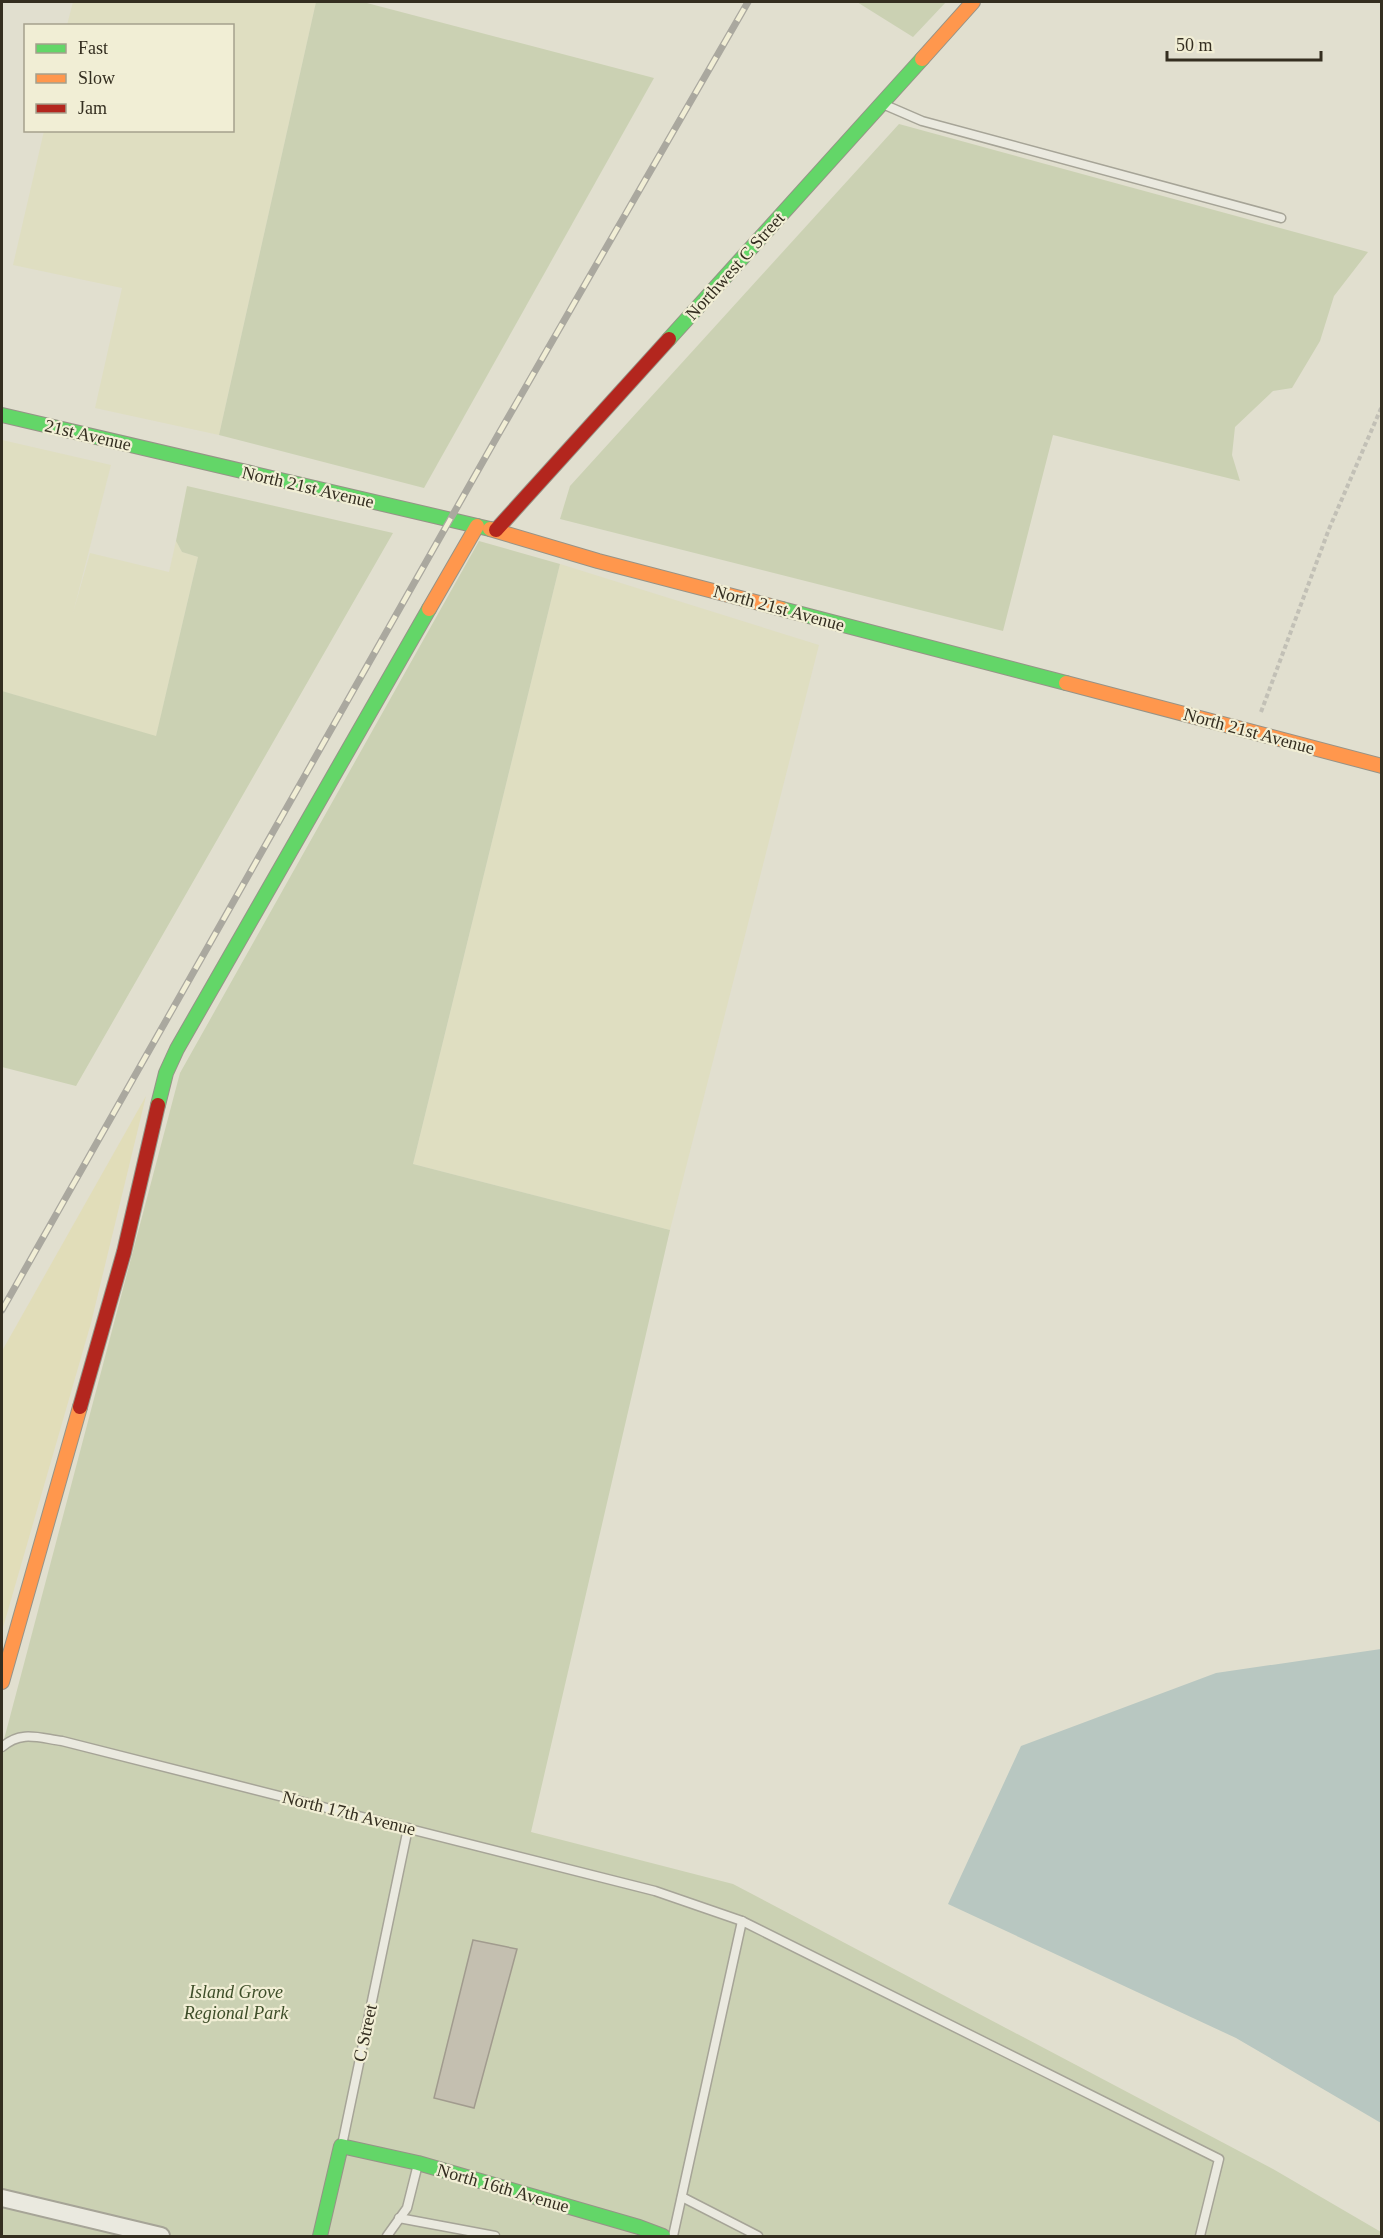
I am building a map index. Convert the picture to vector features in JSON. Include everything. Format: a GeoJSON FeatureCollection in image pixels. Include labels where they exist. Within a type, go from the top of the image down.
{"type":"FeatureCollection","features":[{"type":"Feature","properties":{"kind":"street","name":"Northwest C Street"},"geometry":{"type":"LineString","coordinates":[[496,530],[973,2]]}},
{"type":"Feature","properties":{"kind":"street","name":"21st Avenue"},"geometry":{"type":"LineString","coordinates":[[2,415],[174,456]]}},
{"type":"Feature","properties":{"kind":"street","name":"North 21st Avenue"},"geometry":{"type":"LineString","coordinates":[[174,456],[496,530],[610,564],[1382,766]]}},
{"type":"Feature","properties":{"kind":"street"},"geometry":{"type":"LineString","coordinates":[[2,1682],[124,1252],[166,1073],[194,1018],[477,526]]}},
{"type":"Feature","properties":{"kind":"street","name":"North 16th Avenue"},"geometry":{"type":"LineString","coordinates":[[341,2146],[418,2163],[663,2236]]}},
{"type":"Feature","properties":{"kind":"street","name":"C Street"},"geometry":{"type":"LineString","coordinates":[[320,2236],[341,2146]]}},
{"type":"Feature","properties":{"kind":"street"},"geometry":{"type":"LineString","coordinates":[[2,2198],[161,2236]]}},
{"type":"Feature","properties":{"kind":"lane"},"geometry":{"type":"LineString","coordinates":[[881,104],[922,121],[1281,218]]}},
{"type":"Feature","properties":{"kind":"lane","name":"North 17th Avenue"},"geometry":{"type":"LineString","coordinates":[[2,1747],[8,1740],[23,1735],[62,1741],[524,1856],[655,1891],[742,1921],[1219,2159],[1200,2236]]}},
{"type":"Feature","properties":{"kind":"lane","name":"C Street"},"geometry":{"type":"LineString","coordinates":[[341,2146],[408,1828]]}},
{"type":"Feature","properties":{"kind":"lane"},"geometry":{"type":"LineString","coordinates":[[673,2236],[742,1921]]}},
{"type":"Feature","properties":{"kind":"lane"},"geometry":{"type":"LineString","coordinates":[[387,2236],[407,2208],[418,2163]]}},
{"type":"Feature","properties":{"kind":"lane"},"geometry":{"type":"LineString","coordinates":[[682,2197],[758,2236]]}},
{"type":"Feature","properties":{"kind":"lane"},"geometry":{"type":"LineString","coordinates":[[399,2218],[495,2236]]}},
{"type":"Feature","properties":{"kind":"path"},"geometry":{"type":"LineString","coordinates":[[1254,733],[1329,529],[1382,406]]}},
{"type":"Feature","properties":{"kind":"green space"},"geometry":{"type":"Polygon","coordinates":[[[73,2],[316,2],[219,435],[95,408],[122,288],[13,265],[44,132],[234,132],[234,24],[67,24],[73,2]]]}},
{"type":"Feature","properties":{"kind":"green space"},"geometry":{"type":"Polygon","coordinates":[[[316,2],[363,2],[654,78],[424,488],[219,435],[316,2]]]}},
{"type":"Feature","properties":{"kind":"green space"},"geometry":{"type":"Polygon","coordinates":[[[857,2],[946,2],[913,37],[857,2]]]}},
{"type":"Feature","properties":{"kind":"green space"},"geometry":{"type":"Polygon","coordinates":[[[899,124],[1368,252],[1334,296],[1320,341],[1292,388],[1273,391],[1235,427],[1232,455],[1240,481],[1053,435],[1003,631],[560,519],[570,486],[899,124]]]}},
{"type":"Feature","properties":{"kind":"green space"},"geometry":{"type":"Polygon","coordinates":[[[2,440],[111,465],[73,613],[90,553],[169,572],[176,541],[182,552],[198,557],[156,737],[2,691],[2,440]]]}},
{"type":"Feature","properties":{"kind":"green space"},"geometry":{"type":"Polygon","coordinates":[[[187,486],[393,533],[76,1086],[2,1067],[2,691],[156,736],[198,557],[182,552],[176,541],[187,486]]]}},
{"type":"Feature","properties":{"kind":"green space","name":"Island Grove Regional Park"},"geometry":{"type":"Polygon","coordinates":[[[479,541],[560,564],[413,1164],[670,1230],[531,1832],[733,1884],[1273,2169],[1381,2232],[1381,2236],[2,2236],[2,1747],[180,1073],[479,541]]]}},
{"type":"Feature","properties":{"kind":"green space"},"geometry":{"type":"Polygon","coordinates":[[[560,564],[819,645],[670,1230],[413,1164],[560,564]]]}},
{"type":"Feature","properties":{"kind":"sand"},"geometry":{"type":"Polygon","coordinates":[[[146,1096],[91,1323],[2,1631],[2,1351],[146,1096]]]}},
{"type":"Feature","properties":{"kind":"shaded area"},"geometry":{"type":"Polygon","coordinates":[[[1381,1649],[1381,2123],[1236,2038],[948,1904],[1021,1746],[1216,1673],[1381,1649]]]}},
{"type":"Feature","properties":{"kind":"building"},"geometry":{"type":"Polygon","coordinates":[[[473,1940],[517,1949],[474,2108],[434,2098],[473,1940]]]}},
{"type":"Feature","properties":{"kind":"railway"},"geometry":{"type":"LineString","coordinates":[[2,1310],[498,435],[748,2]]}},
{"type":"Feature","properties":{"kind":"traffic: fast"},"geometry":{"type":"LineString","coordinates":[[669,339],[922,59]]}},
{"type":"Feature","properties":{"kind":"traffic: fast"},"geometry":{"type":"LineString","coordinates":[[2,415],[490,529]]}},
{"type":"Feature","properties":{"kind":"traffic: fast"},"geometry":{"type":"LineString","coordinates":[[158,1105],[166,1073],[177,1049],[429,609]]}},
{"type":"Feature","properties":{"kind":"traffic: fast"},"geometry":{"type":"LineString","coordinates":[[782,609],[1066,683]]}},
{"type":"Feature","properties":{"kind":"traffic: fast"},"geometry":{"type":"LineString","coordinates":[[320,2236],[341,2146],[418,2163],[663,2236]]}},
{"type":"Feature","properties":{"kind":"traffic: slow"},"geometry":{"type":"LineString","coordinates":[[922,59],[973,2]]}},
{"type":"Feature","properties":{"kind":"traffic: slow"},"geometry":{"type":"LineString","coordinates":[[429,609],[477,526]]}},
{"type":"Feature","properties":{"kind":"traffic: slow"},"geometry":{"type":"LineString","coordinates":[[490,529],[598,561],[782,609]]}},
{"type":"Feature","properties":{"kind":"traffic: slow"},"geometry":{"type":"LineString","coordinates":[[1066,683],[1382,766]]}},
{"type":"Feature","properties":{"kind":"traffic: slow"},"geometry":{"type":"LineString","coordinates":[[2,1682],[80,1407]]}},
{"type":"Feature","properties":{"kind":"traffic: jam"},"geometry":{"type":"LineString","coordinates":[[496,530],[669,339]]}},
{"type":"Feature","properties":{"kind":"traffic: jam"},"geometry":{"type":"LineString","coordinates":[[80,1407],[124,1252],[158,1105]]}}]}
